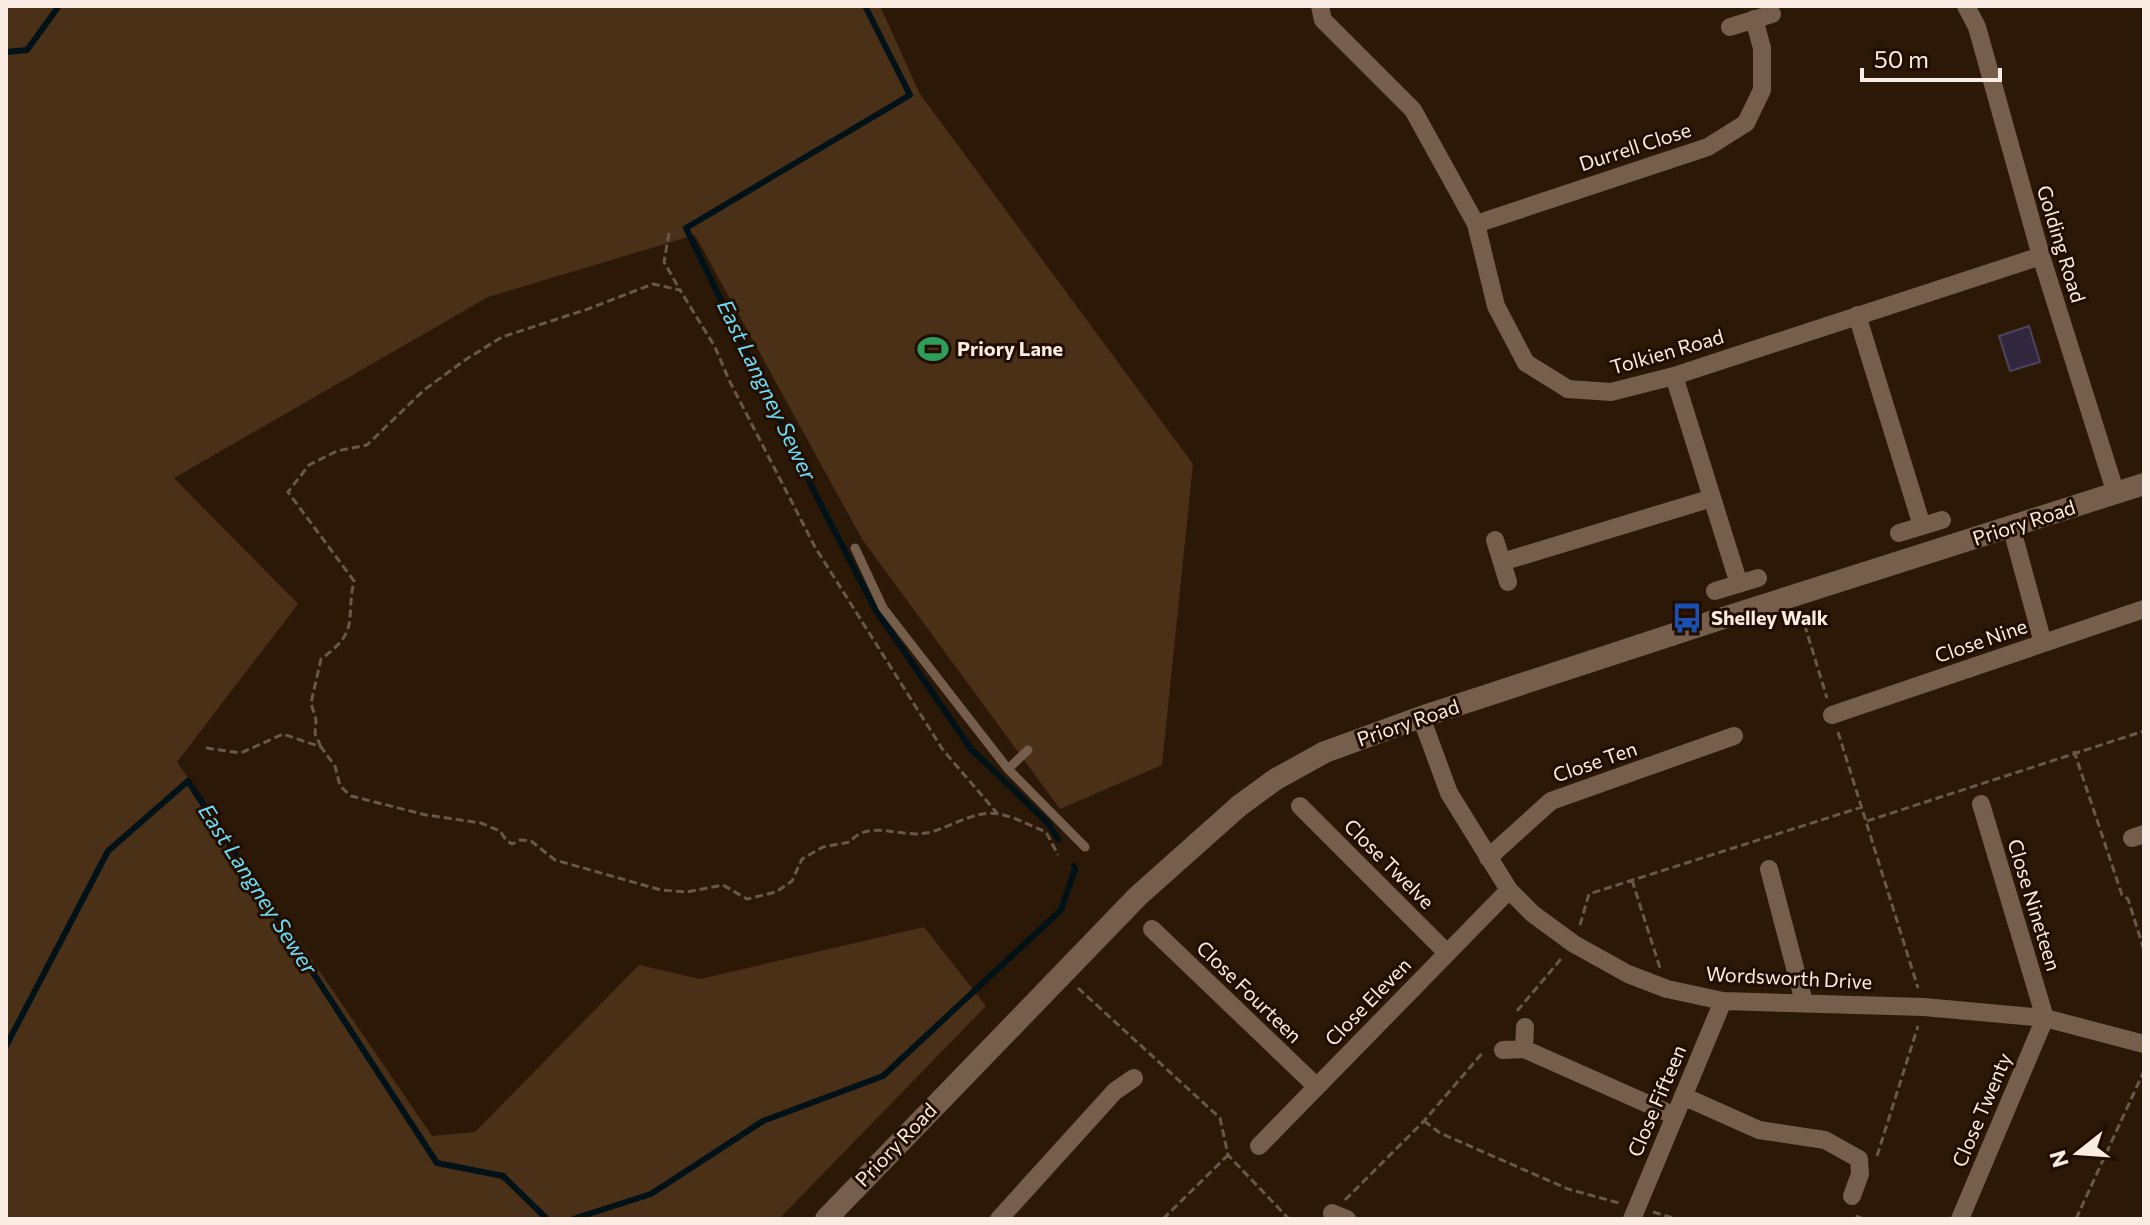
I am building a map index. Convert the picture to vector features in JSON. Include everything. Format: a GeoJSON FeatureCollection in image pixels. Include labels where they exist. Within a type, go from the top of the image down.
{"type":"FeatureCollection","features":[{"type":"Feature","properties":{"kind":"street","name":"Tolkien Road"},"geometry":{"type":"LineString","coordinates":[[1320,6],[1323,20],[1413,110],[1476,224],[1496,306],[1526,363],[1568,389],[1611,392],[1674,376],[2041,256]]}},
{"type":"Feature","properties":{"kind":"street","name":"Golding Road"},"geometry":{"type":"LineString","coordinates":[[1966,6],[1977,27],[2041,256],[2116,494]]}},
{"type":"Feature","properties":{"kind":"street","name":"Durrell Close"},"geometry":{"type":"LineString","coordinates":[[1476,224],[1708,147],[1746,123],[1762,90],[1763,17],[1730,27]]}},
{"type":"Feature","properties":{"kind":"street"},"geometry":{"type":"LineString","coordinates":[[1857,315],[1922,526]]}},
{"type":"Feature","properties":{"kind":"street"},"geometry":{"type":"LineString","coordinates":[[1674,376],[1739,584]]}},
{"type":"Feature","properties":{"kind":"street","name":"Priory Road"},"geometry":{"type":"LineString","coordinates":[[826,1219],[1138,896],[1239,806],[1325,752],[1421,717],[2144,484]]}},
{"type":"Feature","properties":{"kind":"street"},"geometry":{"type":"LineString","coordinates":[[1502,562],[1712,498]]}},
{"type":"Feature","properties":{"kind":"street"},"geometry":{"type":"LineString","coordinates":[[1899,533],[1942,520]]}},
{"type":"Feature","properties":{"kind":"street"},"geometry":{"type":"LineString","coordinates":[[2011,526],[2043,643]]}},
{"type":"Feature","properties":{"kind":"street"},"geometry":{"type":"LineString","coordinates":[[1495,540],[1508,582]]}},
{"type":"Feature","properties":{"kind":"street"},"geometry":{"type":"LineString","coordinates":[[1715,591],[1758,578]]}},
{"type":"Feature","properties":{"kind":"street","name":"Close Nine"},"geometry":{"type":"LineString","coordinates":[[1832,715],[2144,609]]}},
{"type":"Feature","properties":{"kind":"street","name":"Wordsworth Drive"},"geometry":{"type":"LineString","coordinates":[[1421,717],[1449,793],[1509,890],[1533,914],[1574,944],[1628,974],[1667,989],[1723,1001],[1924,1007],[2045,1018],[2144,1044]]}},
{"type":"Feature","properties":{"kind":"street","name":"Close Ten"},"geometry":{"type":"LineString","coordinates":[[1488,858],[1551,801],[1734,736]]}},
{"type":"Feature","properties":{"kind":"street","name":"Close Nineteen"},"geometry":{"type":"LineString","coordinates":[[1981,804],[2045,1018]]}},
{"type":"Feature","properties":{"kind":"street","name":"Close Twelve"},"geometry":{"type":"LineString","coordinates":[[1300,806],[1446,952]]}},
{"type":"Feature","properties":{"kind":"street"},"geometry":{"type":"LineString","coordinates":[[1769,869],[1804,1002]]}},
{"type":"Feature","properties":{"kind":"street","name":"Close Eleven"},"geometry":{"type":"LineString","coordinates":[[1259,1146],[1509,890]]}},
{"type":"Feature","properties":{"kind":"street","name":"Close Fourteen"},"geometry":{"type":"LineString","coordinates":[[1152,929],[1317,1087]]}},
{"type":"Feature","properties":{"kind":"street","name":"Close Fifteen"},"geometry":{"type":"LineString","coordinates":[[1634,1213],[1723,1001]]}},
{"type":"Feature","properties":{"kind":"street","name":"Close Twenty"},"geometry":{"type":"LineString","coordinates":[[1960,1219],[2045,1018]]}},
{"type":"Feature","properties":{"kind":"street"},"geometry":{"type":"LineString","coordinates":[[1519,1021],[1524,1049]]}},
{"type":"Feature","properties":{"kind":"street"},"geometry":{"type":"LineString","coordinates":[[1494,1050],[1524,1049],[1675,1116]]}},
{"type":"Feature","properties":{"kind":"street"},"geometry":{"type":"LineString","coordinates":[[999,1219],[1115,1091],[1134,1078]]}},
{"type":"Feature","properties":{"kind":"street"},"geometry":{"type":"LineString","coordinates":[[1683,1096],[1759,1130],[1825,1140],[1835,1136],[1859,1159],[1856,1202]]}},
{"type":"Feature","properties":{"kind":"lane"},"geometry":{"type":"LineString","coordinates":[[855,548],[883,608],[1008,769],[1085,847]]}},
{"type":"Feature","properties":{"kind":"lane"},"geometry":{"type":"LineString","coordinates":[[1008,769],[1028,750]]}},
{"type":"Feature","properties":{"kind":"path"},"geometry":{"type":"LineString","coordinates":[[669,233],[664,262],[715,347],[815,547],[943,750],[997,813],[1046,832],[1058,855]]}},
{"type":"Feature","properties":{"kind":"path"},"geometry":{"type":"LineString","coordinates":[[680,290],[653,284],[502,337],[424,390],[367,445],[337,451],[309,465],[288,492],[354,581],[350,600],[352,621],[340,645],[321,659],[311,703],[316,720],[315,734],[335,766],[340,786],[351,796],[426,815],[481,823],[500,831],[512,844],[520,840],[531,841],[555,860],[661,890],[686,892],[723,885],[747,899],[776,892],[792,881],[802,859],[823,847],[850,842],[856,834],[880,829],[899,834],[927,833],[969,818],[997,813]]}},
{"type":"Feature","properties":{"kind":"path"},"geometry":{"type":"LineString","coordinates":[[1797,597],[1924,1007],[1877,1156]]}},
{"type":"Feature","properties":{"kind":"path"},"geometry":{"type":"LineString","coordinates":[[1867,821],[2074,751],[2144,731]]}},
{"type":"Feature","properties":{"kind":"path"},"geometry":{"type":"LineString","coordinates":[[206,748],[241,753],[283,734],[321,747]]}},
{"type":"Feature","properties":{"kind":"path"},"geometry":{"type":"LineString","coordinates":[[2074,751],[2122,895],[2128,899],[2144,950]]}},
{"type":"Feature","properties":{"kind":"path"},"geometry":{"type":"LineString","coordinates":[[1519,1021],[1574,944],[1589,894],[1862,807]]}},
{"type":"Feature","properties":{"kind":"path"},"geometry":{"type":"LineString","coordinates":[[1632,880],[1667,989]]}},
{"type":"Feature","properties":{"kind":"path"},"geometry":{"type":"LineString","coordinates":[[1064,975],[1220,1118],[1228,1155],[1289,1219]]}},
{"type":"Feature","properties":{"kind":"path"},"geometry":{"type":"LineString","coordinates":[[1340,1216],[1424,1121],[1494,1050]]}},
{"type":"Feature","properties":{"kind":"path"},"geometry":{"type":"LineString","coordinates":[[2076,1219],[2144,1071]]}},
{"type":"Feature","properties":{"kind":"path"},"geometry":{"type":"LineString","coordinates":[[1424,1121],[1440,1133],[1568,1189],[1634,1213],[1677,1219]]}},
{"type":"Feature","properties":{"kind":"path"},"geometry":{"type":"LineString","coordinates":[[1163,1219],[1228,1155]]}},
{"type":"Feature","properties":{"kind":"path"},"geometry":{"type":"LineString","coordinates":[[1856,1202],[1855,1218],[1863,1219]]}},
{"type":"Feature","properties":{"kind":"shaded area"},"geometry":{"type":"Polygon","coordinates":[[[6,6],[880,6],[920,94],[1193,464],[1162,765],[1060,809],[862,539],[695,235],[488,297],[174,478],[298,604],[177,762],[432,1136],[475,1132],[639,965],[700,979],[924,927],[986,1006],[779,1219],[6,1219],[6,6]]]}},
{"type":"Feature","properties":{"kind":"building"},"geometry":{"type":"Polygon","coordinates":[[[2029,326],[2040,362],[2010,371],[1999,336],[2029,326]]]}},
{"type":"Feature","properties":{"kind":"waterway"},"geometry":{"type":"LineString","coordinates":[[6,52],[27,50],[59,6]]}},
{"type":"Feature","properties":{"kind":"waterway","name":"East Langney Sewer"},"geometry":{"type":"LineString","coordinates":[[865,6],[910,95],[686,228],[875,609],[971,749],[1048,823],[1058,839]]}},
{"type":"Feature","properties":{"kind":"waterway","name":"East Langney Sewer"},"geometry":{"type":"LineString","coordinates":[[6,1046],[108,851],[188,781],[437,1163],[503,1176],[547,1219]]}},
{"type":"Feature","properties":{"kind":"waterway","name":"East Langney Sewer"},"geometry":{"type":"LineString","coordinates":[[573,1219],[651,1194],[763,1121],[883,1076],[1061,910],[1074,866]]}},
{"type":"Feature","properties":{"kind":"place","name":"Priory Lane"},"geometry":{"type":"Point","coordinates":[933,349]}},
{"type":"Feature","properties":{"kind":"place","name":"Shelley Walk"},"geometry":{"type":"Point","coordinates":[1687,618]}}]}
